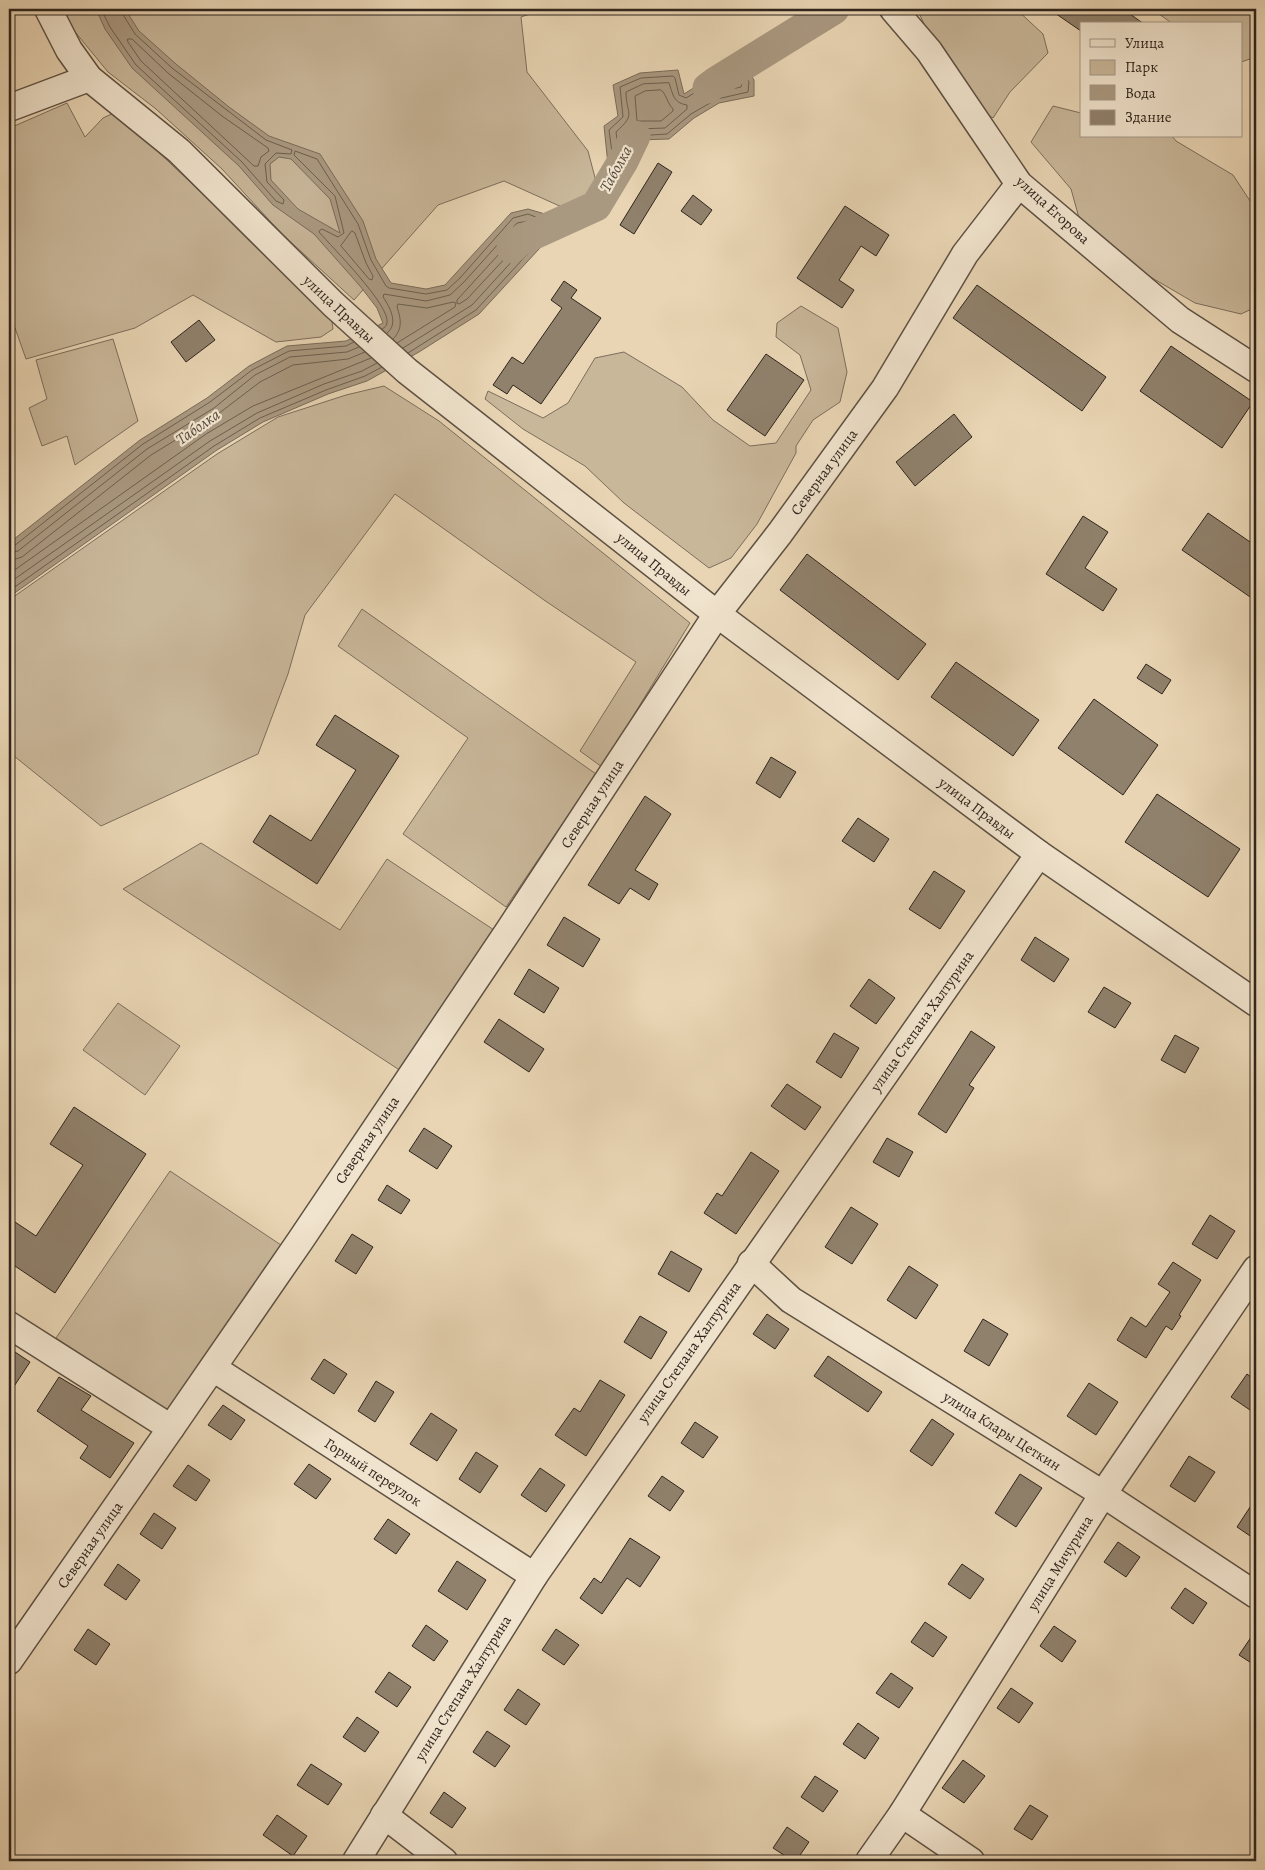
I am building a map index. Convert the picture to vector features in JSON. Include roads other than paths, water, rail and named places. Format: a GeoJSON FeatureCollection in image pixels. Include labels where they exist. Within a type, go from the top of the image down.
{"type":"FeatureCollection","features":[{"type":"Feature","properties":{"kind":"street","name":"улица Правды"},"geometry":{"type":"LineString","coordinates":[[48,9],[69,50],[89,78],[179,151],[296,269],[407,371],[717,614],[1039,854],[1256,1003]]}},
{"type":"Feature","properties":{"kind":"street","name":"улица Егорова"},"geometry":{"type":"LineString","coordinates":[[893,9],[930,51],[1019,184],[1180,320],[1256,369]]}},
{"type":"Feature","properties":{"kind":"street"},"geometry":{"type":"LineString","coordinates":[[9,108],[89,78]]}},
{"type":"Feature","properties":{"kind":"street","name":"Северная улица"},"geometry":{"type":"LineString","coordinates":[[9,1661],[213,1368],[509,930],[717,614],[780,533],[885,388],[965,254],[1019,184]]}},
{"type":"Feature","properties":{"kind":"street","name":"улица Степана Халтурина"},"geometry":{"type":"LineString","coordinates":[[356,1861],[534,1576],[751,1263],[1039,854]]}},
{"type":"Feature","properties":{"kind":"street","name":"улица Клары Цеткин"},"geometry":{"type":"LineString","coordinates":[[751,1263],[791,1300],[1103,1494],[1256,1594]]}},
{"type":"Feature","properties":{"kind":"street","name":"улица Мичурина"},"geometry":{"type":"LineString","coordinates":[[869,1861],[902,1814],[1103,1494],[1256,1269]]}},
{"type":"Feature","properties":{"kind":"street"},"geometry":{"type":"LineString","coordinates":[[9,1325],[171,1428]]}},
{"type":"Feature","properties":{"kind":"street","name":"Горный переулок"},"geometry":{"type":"LineString","coordinates":[[213,1368],[534,1576]]}},
{"type":"Feature","properties":{"kind":"street"},"geometry":{"type":"LineString","coordinates":[[902,1814],[971,1861]]}},
{"type":"Feature","properties":{"kind":"street"},"geometry":{"type":"LineString","coordinates":[[384,1815],[444,1861]]}},
{"type":"Feature","properties":{"kind":"water"},"geometry":{"type":"Polygon","coordinates":[[[96,9],[125,9],[139,31],[229,107],[269,136],[320,154],[363,221],[376,259],[391,283],[426,289],[445,285],[511,213],[528,209],[545,214],[551,236],[479,314],[419,352],[367,381],[328,394],[263,422],[217,450],[9,597],[9,543],[140,440],[207,398],[249,366],[287,346],[346,341],[383,323],[377,308],[360,286],[314,234],[273,205],[239,166],[132,68],[105,29],[96,9]],[[279,157],[270,164],[271,180],[298,209],[340,233],[330,199],[291,159],[279,157]]]}},
{"type":"Feature","properties":{"kind":"water"},"geometry":{"type":"Polygon","coordinates":[[[796,9],[835,9],[835,18],[822,26],[796,9]]]}},
{"type":"Feature","properties":{"kind":"water"},"geometry":{"type":"Polygon","coordinates":[[[744,65],[754,80],[754,96],[719,103],[694,118],[669,139],[637,140],[620,174],[609,174],[604,126],[618,116],[613,85],[640,73],[678,70],[684,94],[725,68],[744,65]]]}},
{"type":"Feature","properties":{"kind":"waterway","name":"Таболка"},"geometry":{"type":"LineString","coordinates":[[708,88],[834,9]]}},
{"type":"Feature","properties":{"kind":"waterway","name":"Таболка"},"geometry":{"type":"LineString","coordinates":[[512,248],[519,241],[596,206],[623,161],[635,136]]}}]}
